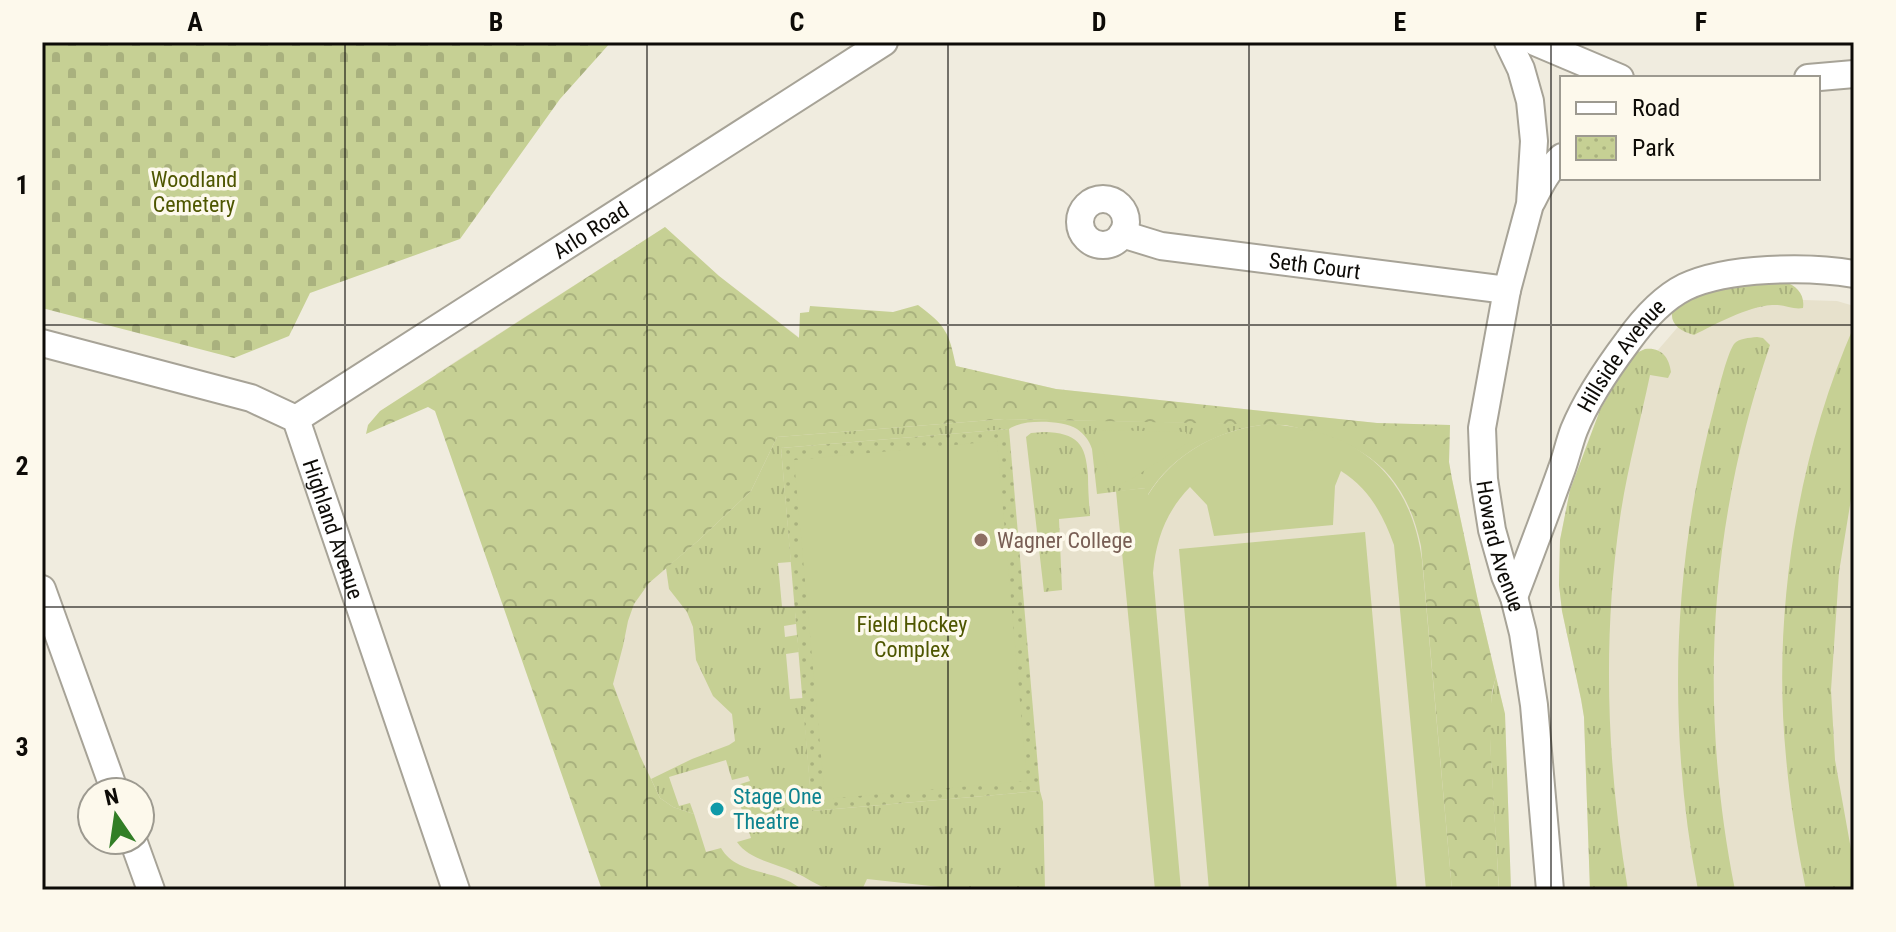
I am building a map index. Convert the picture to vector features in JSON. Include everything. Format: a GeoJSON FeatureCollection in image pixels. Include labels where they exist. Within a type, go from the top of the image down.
{"type":"FeatureCollection","features":[{"type":"Feature","properties":{"kind":"street","name":"Arlo Road"},"geometry":{"type":"LineString","coordinates":[[296,419],[884,42]]}},
{"type":"Feature","properties":{"kind":"street","name":"Howard Avenue"},"geometry":{"type":"LineString","coordinates":[[1508,42],[1521,69],[1530,101],[1534,141],[1530,204],[1507,290],[1482,428],[1484,479],[1492,530],[1523,633],[1534,705],[1550,890]]}},
{"type":"Feature","properties":{"kind":"street"},"geometry":{"type":"LineString","coordinates":[[1535,42],[1615,76]]}},
{"type":"Feature","properties":{"kind":"street"},"geometry":{"type":"LineString","coordinates":[[1820,77],[1854,74]]}},
{"type":"Feature","properties":{"kind":"street","name":"Howard Avenue"},"geometry":{"type":"LineString","coordinates":[[1530,204],[1541,183],[1560,159]]}},
{"type":"Feature","properties":{"kind":"street","name":"Seth Court"},"geometry":{"type":"LineString","coordinates":[[1122,234],[1161,246],[1507,290]]}},
{"type":"Feature","properties":{"kind":"street","name":"Hillside Avenue"},"geometry":{"type":"LineString","coordinates":[[1514,597],[1574,430],[1586,405],[1627,342],[1661,303],[1684,288],[1710,278],[1794,270],[1854,274]]}},
{"type":"Feature","properties":{"kind":"street"},"geometry":{"type":"LineString","coordinates":[[42,343],[251,398],[296,419]]}},
{"type":"Feature","properties":{"kind":"street","name":"Highland Avenue"},"geometry":{"type":"LineString","coordinates":[[296,419],[456,890]]}},
{"type":"Feature","properties":{"kind":"street"},"geometry":{"type":"LineString","coordinates":[[42,589],[109,776]]}},
{"type":"Feature","properties":{"kind":"street"},"geometry":{"type":"LineString","coordinates":[[139,856],[151,890]]}},
{"type":"Feature","properties":{"kind":"shaded area","name":"Wagner College"},"geometry":{"type":"Polygon","coordinates":[[[665,227],[719,276],[813,348],[956,366],[1056,389],[1377,423],[1450,425],[1452,479],[1505,714],[1511,890],[625,890],[436,374],[665,227]]]}},
{"type":"Feature","properties":{"kind":"shaded area"},"geometry":{"type":"Polygon","coordinates":[[[1803,300],[1837,301],[1854,306],[1854,890],[1590,890],[1584,717],[1559,585],[1560,540],[1570,490],[1630,391],[1677,328],[1694,316],[1803,300]]]}},
{"type":"Feature","properties":{"kind":"green space","name":"Woodland Cemetery"},"geometry":{"type":"Polygon","coordinates":[[[42,42],[611,42],[560,99],[460,239],[310,293],[289,336],[234,358],[42,308],[42,42]]]}},
{"type":"Feature","properties":{"kind":"green space"},"geometry":{"type":"Polygon","coordinates":[[[665,227],[719,276],[799,338],[800,313],[809,312],[810,306],[893,312],[918,305],[945,331],[956,366],[1056,389],[1377,423],[1450,425],[1452,479],[1496,677],[1492,691],[1490,740],[1499,890],[1452,890],[1421,546],[1403,496],[1375,462],[1336,439],[1285,425],[1004,419],[777,437],[751,491],[649,583],[634,604],[613,684],[640,756],[660,798],[673,807],[694,814],[706,852],[721,848],[741,866],[786,880],[804,890],[602,890],[435,411],[428,407],[366,434],[368,425],[380,411],[665,227]]]}},
{"type":"Feature","properties":{"kind":"green space"},"geometry":{"type":"Polygon","coordinates":[[[1784,282],[1799,291],[1803,308],[1762,306],[1694,335],[1683,331],[1673,320],[1675,305],[1725,285],[1784,282]]]}},
{"type":"Feature","properties":{"kind":"green space"},"geometry":{"type":"Polygon","coordinates":[[[1854,326],[1854,481],[1839,572],[1831,690],[1835,760],[1854,866],[1854,890],[1806,890],[1786,757],[1783,648],[1786,593],[1793,537],[1817,428],[1854,326]]]}},
{"type":"Feature","properties":{"kind":"green space"},"geometry":{"type":"Polygon","coordinates":[[[1757,337],[1770,345],[1749,413],[1734,480],[1722,548],[1716,615],[1716,751],[1723,820],[1735,890],[1698,890],[1688,830],[1678,709],[1682,587],[1700,467],[1725,366],[1736,342],[1757,337]]]}},
{"type":"Feature","properties":{"kind":"green space"},"geometry":{"type":"Polygon","coordinates":[[[1645,349],[1663,354],[1671,372],[1668,378],[1650,375],[1626,482],[1614,565],[1609,658],[1611,751],[1628,890],[1590,890],[1584,717],[1562,611],[1560,540],[1570,490],[1600,410],[1630,358],[1645,349]]]}},
{"type":"Feature","properties":{"kind":"green space"},"geometry":{"type":"Polygon","coordinates":[[[1004,419],[1269,424],[1232,431],[1199,446],[1170,467],[1147,496],[1145,488],[1097,494],[1092,449],[1088,440],[1077,429],[1052,422],[1032,422],[1009,429],[781,448],[791,562],[778,563],[782,607],[795,607],[796,624],[784,626],[785,637],[797,635],[799,652],[786,654],[790,699],[803,698],[812,811],[1040,791],[1043,802],[1045,890],[967,890],[867,879],[862,890],[825,888],[748,853],[737,842],[751,838],[734,786],[750,781],[748,776],[732,780],[726,760],[669,777],[679,806],[690,803],[694,814],[673,807],[660,798],[651,779],[735,741],[732,714],[713,696],[696,660],[693,627],[687,612],[669,589],[666,568],[751,491],[777,437],[1004,419]]]}},
{"type":"Feature","properties":{"kind":"green space"},"geometry":{"type":"Polygon","coordinates":[[[1269,424],[1328,435],[1374,461],[1405,502],[1416,529],[1422,560],[1452,890],[1426,890],[1394,545],[1374,503],[1360,486],[1341,471],[1335,486],[1333,525],[1214,536],[1207,505],[1190,487],[1164,527],[1153,573],[1181,890],[1155,890],[1116,491],[1146,488],[1148,495],[1171,466],[1200,445],[1233,431],[1269,424]]]}},
{"type":"Feature","properties":{"kind":"green space","name":"Field Hockey Complex"},"geometry":{"type":"Polygon","coordinates":[[[1009,429],[1040,791],[812,811],[781,448],[1009,429]]]}},
{"type":"Feature","properties":{"kind":"green space"},"geometry":{"type":"Polygon","coordinates":[[[1100,431],[1186,432],[1189,442],[1117,485],[1111,480],[1099,436],[1100,431]]]}},
{"type":"Feature","properties":{"kind":"green space"},"geometry":{"type":"Polygon","coordinates":[[[1031,433],[1065,435],[1082,448],[1087,465],[1090,516],[1059,519],[1062,590],[1044,592],[1026,437],[1031,433]]]}},
{"type":"Feature","properties":{"kind":"green space","name":"Field Hockey Complex"},"geometry":{"type":"Polygon","coordinates":[[[997,441],[1027,781],[825,799],[794,460],[997,441]]]}},
{"type":"Feature","properties":{"kind":"green space"},"geometry":{"type":"Polygon","coordinates":[[[1365,532],[1397,890],[1209,890],[1179,549],[1365,532]]]}},
{"type":"Feature","properties":{"kind":"green space"},"geometry":{"type":"Polygon","coordinates":[[[1496,677],[1505,714],[1511,890],[1499,890],[1490,739],[1491,701],[1496,677]]]}},
{"type":"Feature","properties":{"kind":"place","name":"Wagner College"},"geometry":{"type":"Point","coordinates":[981,540]}},
{"type":"Feature","properties":{"kind":"place","name":"Stage One Theatre"},"geometry":{"type":"Point","coordinates":[717,809]}}]}
